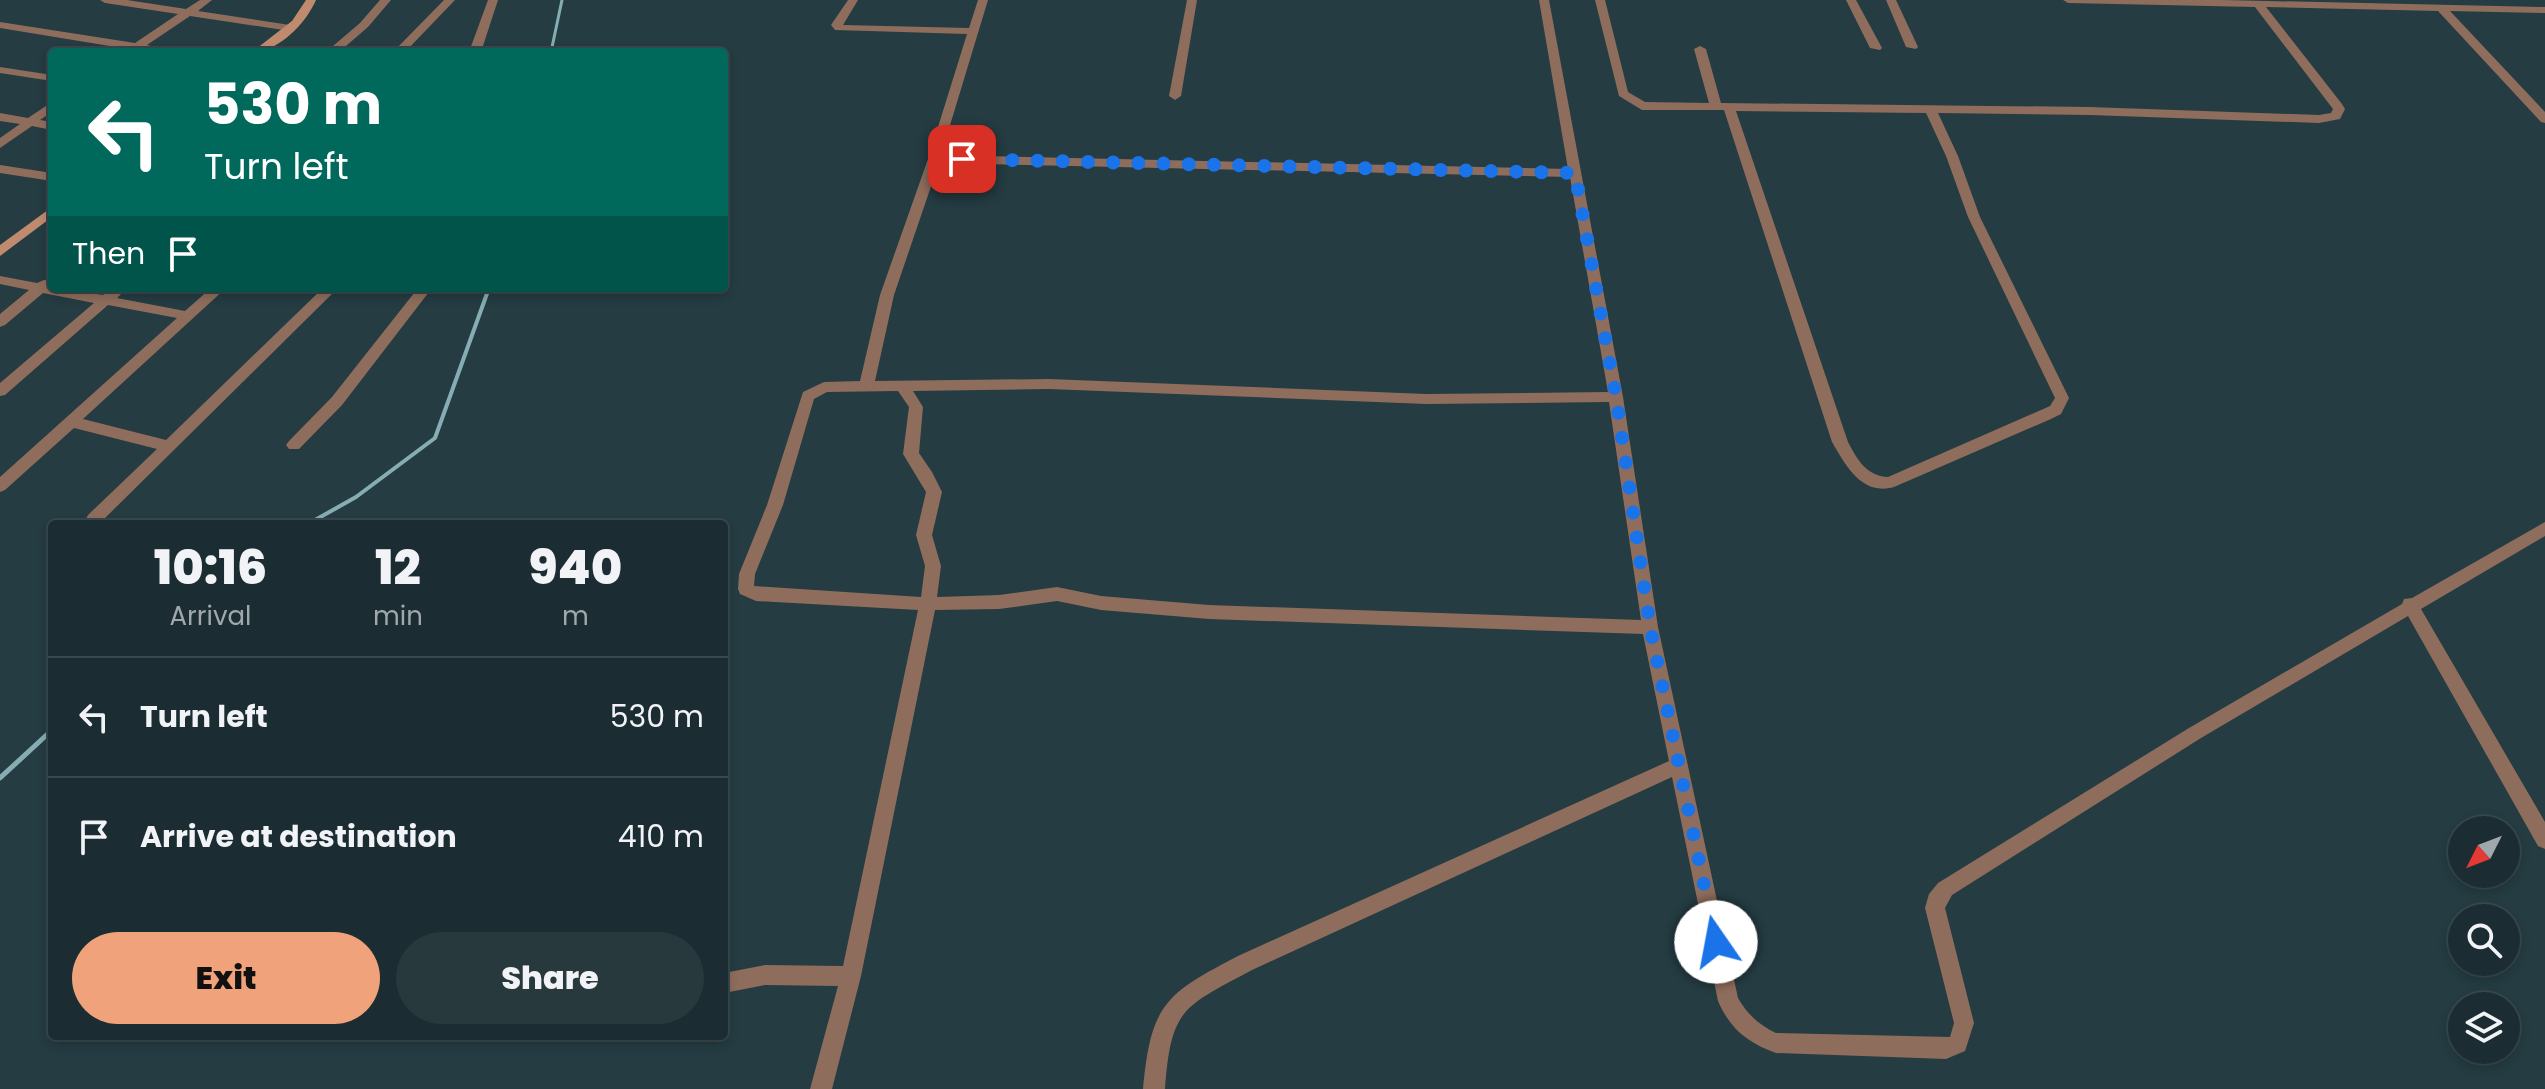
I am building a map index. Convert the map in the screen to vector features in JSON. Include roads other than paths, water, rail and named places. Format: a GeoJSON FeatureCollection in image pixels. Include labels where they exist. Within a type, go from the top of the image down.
{"type":"FeatureCollection","features":[{"type":"Feature","properties":{"kind":"main road"},"geometry":{"type":"LineString","coordinates":[[263,48],[305,13],[311,0]]}},
{"type":"Feature","properties":{"kind":"main road"},"geometry":{"type":"LineString","coordinates":[[0,252],[48,214]]}},
{"type":"Feature","properties":{"kind":"street"},"geometry":{"type":"LineString","coordinates":[[105,0],[290,28]]}},
{"type":"Feature","properties":{"kind":"street"},"geometry":{"type":"LineString","coordinates":[[133,48],[203,0]]}},
{"type":"Feature","properties":{"kind":"street"},"geometry":{"type":"LineString","coordinates":[[337,48],[375,15],[386,0]]}},
{"type":"Feature","properties":{"kind":"street"},"geometry":{"type":"LineString","coordinates":[[403,48],[450,0]]}},
{"type":"Feature","properties":{"kind":"street"},"geometry":{"type":"LineString","coordinates":[[476,48],[493,0]]}},
{"type":"Feature","properties":{"kind":"street"},"geometry":{"type":"LineString","coordinates":[[853,0],[837,25],[839,28],[973,31]]}},
{"type":"Feature","properties":{"kind":"street"},"geometry":{"type":"LineString","coordinates":[[867,384],[887,295],[934,159],[983,0]]}},
{"type":"Feature","properties":{"kind":"street"},"geometry":{"type":"LineString","coordinates":[[1175,96],[1192,0]]}},
{"type":"Feature","properties":{"kind":"street"},"geometry":{"type":"LineString","coordinates":[[1544,0],[1616,397],[1650,627],[1728,1001],[1747,1029],[1760,1038],[1776,1043],[1946,1049],[1958,1044],[1964,1023],[1936,916],[1936,900],[1945,889],[2195,733],[2410,604],[2545,528]]}},
{"type":"Feature","properties":{"kind":"street"},"geometry":{"type":"LineString","coordinates":[[1600,0],[1623,94],[1642,106],[1930,109],[2319,119],[2336,116],[2339,109],[2336,104],[2258,4]]}},
{"type":"Feature","properties":{"kind":"street"},"geometry":{"type":"LineString","coordinates":[[1851,0],[1876,48]]}},
{"type":"Feature","properties":{"kind":"street"},"geometry":{"type":"LineString","coordinates":[[1891,0],[1912,47]]}},
{"type":"Feature","properties":{"kind":"street"},"geometry":{"type":"LineString","coordinates":[[2068,0],[2303,2],[2545,10]]}},
{"type":"Feature","properties":{"kind":"street"},"geometry":{"type":"LineString","coordinates":[[2448,6],[2545,119]]}},
{"type":"Feature","properties":{"kind":"street"},"geometry":{"type":"LineString","coordinates":[[0,25],[126,48]]}},
{"type":"Feature","properties":{"kind":"street"},"geometry":{"type":"LineString","coordinates":[[1700,49],[1840,442],[1855,468],[1869,480],[1880,483],[1889,483],[2046,415],[2056,410],[2062,398],[1974,217],[1952,156],[1930,109]]}},
{"type":"Feature","properties":{"kind":"street"},"geometry":{"type":"LineString","coordinates":[[0,70],[48,77]]}},
{"type":"Feature","properties":{"kind":"street"},"geometry":{"type":"LineString","coordinates":[[0,144],[48,109]]}},
{"type":"Feature","properties":{"kind":"street"},"geometry":{"type":"LineString","coordinates":[[0,117],[48,125]]}},
{"type":"Feature","properties":{"kind":"street"},"geometry":{"type":"LineString","coordinates":[[934,159],[1575,173]]}},
{"type":"Feature","properties":{"kind":"street"},"geometry":{"type":"LineString","coordinates":[[0,169],[48,176]]}},
{"type":"Feature","properties":{"kind":"street"},"geometry":{"type":"LineString","coordinates":[[0,280],[47,282]]}},
{"type":"Feature","properties":{"kind":"street"},"geometry":{"type":"LineString","coordinates":[[0,322],[47,282]]}},
{"type":"Feature","properties":{"kind":"street"},"geometry":{"type":"LineString","coordinates":[[78,292],[105,301],[188,316]]}},
{"type":"Feature","properties":{"kind":"street"},"geometry":{"type":"LineString","coordinates":[[0,391],[115,292]]}},
{"type":"Feature","properties":{"kind":"street"},"geometry":{"type":"LineString","coordinates":[[0,486],[215,292]]}},
{"type":"Feature","properties":{"kind":"street"},"geometry":{"type":"LineString","coordinates":[[94,519],[327,292]]}},
{"type":"Feature","properties":{"kind":"street"},"geometry":{"type":"LineString","coordinates":[[294,445],[337,401],[422,292]]}},
{"type":"Feature","properties":{"kind":"street"},"geometry":{"type":"LineString","coordinates":[[1616,397],[1426,399],[1049,384],[867,384],[824,387],[808,396],[775,505],[747,574],[746,589],[770,595],[928,604],[999,602],[1057,594],[1112,604],[1209,612],[1650,627]]}},
{"type":"Feature","properties":{"kind":"street"},"geometry":{"type":"LineString","coordinates":[[821,1089],[851,976],[928,604],[933,566],[924,535],[934,492],[911,454],[916,407],[901,385]]}},
{"type":"Feature","properties":{"kind":"street"},"geometry":{"type":"LineString","coordinates":[[72,422],[169,446]]}},
{"type":"Feature","properties":{"kind":"street"},"geometry":{"type":"LineString","coordinates":[[2410,604],[2545,840]]}},
{"type":"Feature","properties":{"kind":"street"},"geometry":{"type":"LineString","coordinates":[[1154,1089],[1155,1052],[1160,1030],[1166,1016],[1192,991],[1245,963],[1679,765]]}},
{"type":"Feature","properties":{"kind":"street"},"geometry":{"type":"LineString","coordinates":[[728,982],[765,975],[851,976]]}},
{"type":"Feature","properties":{"kind":"waterway"},"geometry":{"type":"LineString","coordinates":[[552,48],[562,0]]}},
{"type":"Feature","properties":{"kind":"waterway"},"geometry":{"type":"LineString","coordinates":[[315,520],[356,497],[435,438],[488,292]]}},
{"type":"Feature","properties":{"kind":"waterway"},"geometry":{"type":"LineString","coordinates":[[0,778],[48,734]]}}]}
